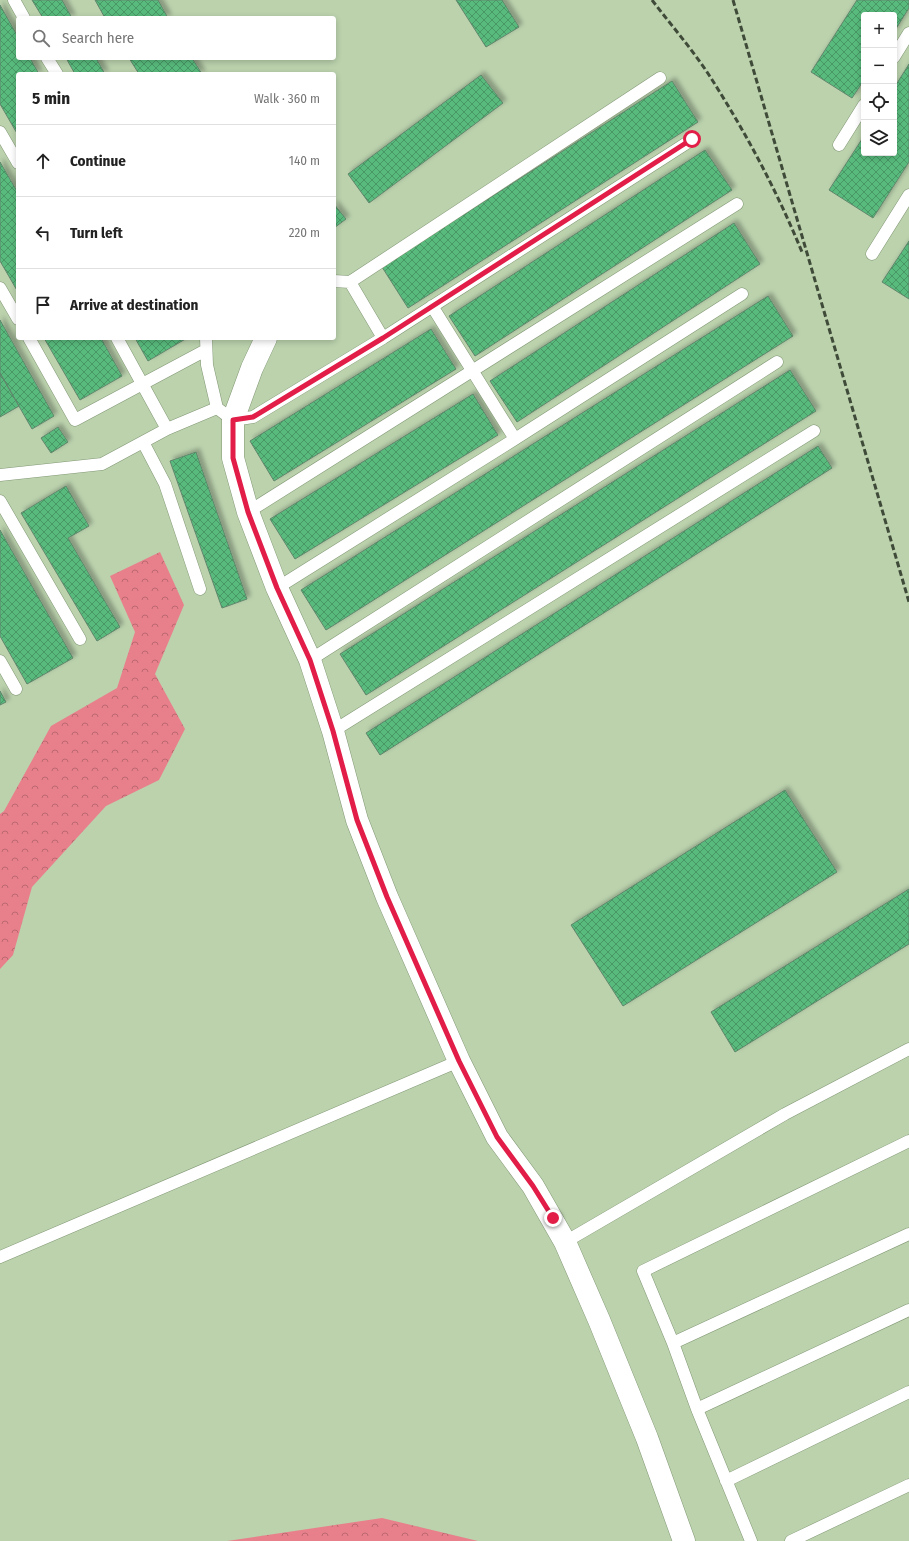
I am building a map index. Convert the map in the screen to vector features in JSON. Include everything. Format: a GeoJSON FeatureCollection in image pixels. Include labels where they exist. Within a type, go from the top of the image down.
{"type":"FeatureCollection","features":[{"type":"Feature","properties":{"kind":"street"},"geometry":{"type":"LineString","coordinates":[[265,340],[252,368],[225,414],[233,458],[248,512],[277,588],[310,660],[333,731],[357,820],[387,897],[459,1061],[497,1137],[533,1186],[565,1242],[599,1320],[647,1438],[684,1541]]}},
{"type":"Feature","properties":{"kind":"lane"},"geometry":{"type":"LineString","coordinates":[[14,0],[23,16]]}},
{"type":"Feature","properties":{"kind":"lane"},"geometry":{"type":"LineString","coordinates":[[897,52],[909,33]]}},
{"type":"Feature","properties":{"kind":"lane"},"geometry":{"type":"LineString","coordinates":[[48,60],[55,72]]}},
{"type":"Feature","properties":{"kind":"lane"},"geometry":{"type":"LineString","coordinates":[[336,281],[350,282],[660,78]]}},
{"type":"Feature","properties":{"kind":"lane"},"geometry":{"type":"LineString","coordinates":[[839,145],[861,110]]}},
{"type":"Feature","properties":{"kind":"lane"},"geometry":{"type":"LineString","coordinates":[[0,132],[16,160]]}},
{"type":"Feature","properties":{"kind":"lane"},"geometry":{"type":"LineString","coordinates":[[0,475],[102,464],[167,428],[225,414],[253,417],[383,338],[692,139]]}},
{"type":"Feature","properties":{"kind":"lane"},"geometry":{"type":"LineString","coordinates":[[872,254],[909,195]]}},
{"type":"Feature","properties":{"kind":"lane"},"geometry":{"type":"LineString","coordinates":[[248,512],[737,204]]}},
{"type":"Feature","properties":{"kind":"lane"},"geometry":{"type":"LineString","coordinates":[[350,282],[383,338]]}},
{"type":"Feature","properties":{"kind":"lane"},"geometry":{"type":"LineString","coordinates":[[0,288],[16,316]]}},
{"type":"Feature","properties":{"kind":"lane"},"geometry":{"type":"LineString","coordinates":[[277,588],[515,439],[742,294]]}},
{"type":"Feature","properties":{"kind":"lane"},"geometry":{"type":"LineString","coordinates":[[432,306],[515,439]]}},
{"type":"Feature","properties":{"kind":"lane"},"geometry":{"type":"LineString","coordinates":[[30,340],[75,420],[143,384],[206,344],[207,365],[225,414]]}},
{"type":"Feature","properties":{"kind":"lane"},"geometry":{"type":"LineString","coordinates":[[118,340],[167,428]]}},
{"type":"Feature","properties":{"kind":"lane"},"geometry":{"type":"LineString","coordinates":[[310,660],[777,362]]}},
{"type":"Feature","properties":{"kind":"lane"},"geometry":{"type":"LineString","coordinates":[[333,731],[814,431]]}},
{"type":"Feature","properties":{"kind":"lane"},"geometry":{"type":"LineString","coordinates":[[143,442],[165,484],[200,589]]}},
{"type":"Feature","properties":{"kind":"lane"},"geometry":{"type":"LineString","coordinates":[[0,501],[80,639]]}},
{"type":"Feature","properties":{"kind":"lane"},"geometry":{"type":"LineString","coordinates":[[0,662],[16,689]]}},
{"type":"Feature","properties":{"kind":"lane"},"geometry":{"type":"LineString","coordinates":[[565,1242],[785,1114],[909,1049]]}},
{"type":"Feature","properties":{"kind":"lane"},"geometry":{"type":"LineString","coordinates":[[0,1257],[459,1061]]}},
{"type":"Feature","properties":{"kind":"lane"},"geometry":{"type":"LineString","coordinates":[[751,1541],[697,1409],[673,1343],[644,1271],[909,1141]]}},
{"type":"Feature","properties":{"kind":"lane"},"geometry":{"type":"LineString","coordinates":[[673,1343],[909,1234]]}},
{"type":"Feature","properties":{"kind":"lane"},"geometry":{"type":"LineString","coordinates":[[697,1409],[909,1310]]}},
{"type":"Feature","properties":{"kind":"lane"},"geometry":{"type":"LineString","coordinates":[[726,1481],[909,1392]]}},
{"type":"Feature","properties":{"kind":"lane"},"geometry":{"type":"LineString","coordinates":[[791,1541],[909,1485]]}},
{"type":"Feature","properties":{"kind":"green space"},"geometry":{"type":"Polygon","coordinates":[[[160,552],[184,605],[155,674],[185,729],[159,780],[106,806],[32,887],[13,955],[0,969],[0,814],[4,811],[51,726],[117,688],[135,632],[110,576],[160,552]]]}},
{"type":"Feature","properties":{"kind":"green space"},"geometry":{"type":"Polygon","coordinates":[[[382,1518],[478,1541],[227,1541],[382,1518]]]}},
{"type":"Feature","properties":{"kind":"building"},"geometry":{"type":"Polygon","coordinates":[[[32,0],[62,0],[71,16],[42,16],[32,0]]]}},
{"type":"Feature","properties":{"kind":"building"},"geometry":{"type":"Polygon","coordinates":[[[95,0],[158,0],[167,16],[104,16],[95,0]]]}},
{"type":"Feature","properties":{"kind":"building"},"geometry":{"type":"Polygon","coordinates":[[[456,0],[502,0],[519,27],[486,47],[456,0]]]}},
{"type":"Feature","properties":{"kind":"building"},"geometry":{"type":"Polygon","coordinates":[[[857,0],[909,0],[909,8],[897,27],[897,12],[861,12],[861,84],[852,98],[811,72],[857,0]]]}},
{"type":"Feature","properties":{"kind":"building"},"geometry":{"type":"Polygon","coordinates":[[[0,5],[16,33],[16,60],[31,60],[38,72],[16,72],[16,132],[0,104],[0,5]]]}},
{"type":"Feature","properties":{"kind":"building"},"geometry":{"type":"Polygon","coordinates":[[[67,60],[97,60],[104,72],[74,72],[67,60]]]}},
{"type":"Feature","properties":{"kind":"building"},"geometry":{"type":"Polygon","coordinates":[[[130,60],[193,60],[201,72],[138,72],[130,60]]]}},
{"type":"Feature","properties":{"kind":"building"},"geometry":{"type":"Polygon","coordinates":[[[909,64],[909,162],[873,218],[829,190],[861,141],[861,156],[897,156],[897,83],[909,64]]]}},
{"type":"Feature","properties":{"kind":"building"},"geometry":{"type":"Polygon","coordinates":[[[481,75],[503,103],[369,203],[348,174],[481,75]]]}},
{"type":"Feature","properties":{"kind":"building"},"geometry":{"type":"Polygon","coordinates":[[[672,81],[698,122],[408,308],[382,267],[672,81]]]}},
{"type":"Feature","properties":{"kind":"building"},"geometry":{"type":"Polygon","coordinates":[[[705,150],[732,190],[475,356],[449,316],[705,150]]]}},
{"type":"Feature","properties":{"kind":"building"},"geometry":{"type":"Polygon","coordinates":[[[0,162],[16,190],[16,289],[0,261],[0,162]]]}},
{"type":"Feature","properties":{"kind":"building"},"geometry":{"type":"Polygon","coordinates":[[[336,206],[346,219],[336,226],[336,206]]]}},
{"type":"Feature","properties":{"kind":"building"},"geometry":{"type":"Polygon","coordinates":[[[734,223],[760,264],[517,422],[490,381],[734,223]]]}},
{"type":"Feature","properties":{"kind":"building"},"geometry":{"type":"Polygon","coordinates":[[[909,241],[909,299],[882,282],[909,241]]]}},
{"type":"Feature","properties":{"kind":"building"},"geometry":{"type":"Polygon","coordinates":[[[768,296],[793,336],[326,630],[301,590],[768,296]]]}},
{"type":"Feature","properties":{"kind":"building"},"geometry":{"type":"Polygon","coordinates":[[[0,320],[54,416],[32,429],[0,373],[0,320]]]}},
{"type":"Feature","properties":{"kind":"building"},"geometry":{"type":"Polygon","coordinates":[[[431,329],[456,369],[274,481],[250,441],[431,329]]]}},
{"type":"Feature","properties":{"kind":"building"},"geometry":{"type":"Polygon","coordinates":[[[45,340],[102,340],[122,376],[80,400],[45,340]]]}},
{"type":"Feature","properties":{"kind":"building"},"geometry":{"type":"Polygon","coordinates":[[[136,340],[184,340],[148,361],[136,340]]]}},
{"type":"Feature","properties":{"kind":"building"},"geometry":{"type":"Polygon","coordinates":[[[790,370],[816,411],[366,695],[340,654],[790,370]]]}},
{"type":"Feature","properties":{"kind":"building"},"geometry":{"type":"Polygon","coordinates":[[[0,373],[19,406],[0,417],[0,373]]]}},
{"type":"Feature","properties":{"kind":"building"},"geometry":{"type":"Polygon","coordinates":[[[473,394],[498,435],[295,559],[270,519],[473,394]]]}},
{"type":"Feature","properties":{"kind":"building"},"geometry":{"type":"Polygon","coordinates":[[[58,427],[68,442],[51,453],[41,438],[58,427]]]}},
{"type":"Feature","properties":{"kind":"building"},"geometry":{"type":"Polygon","coordinates":[[[818,446],[832,468],[380,755],[366,733],[818,446]]]}},
{"type":"Feature","properties":{"kind":"building"},"geometry":{"type":"Polygon","coordinates":[[[196,452],[247,599],[222,608],[170,461],[196,452]]]}},
{"type":"Feature","properties":{"kind":"building"},"geometry":{"type":"Polygon","coordinates":[[[66,486],[89,526],[68,538],[120,627],[97,641],[21,513],[66,486]]]}},
{"type":"Feature","properties":{"kind":"building"},"geometry":{"type":"Polygon","coordinates":[[[0,530],[73,658],[27,684],[0,636],[0,530]]]}},
{"type":"Feature","properties":{"kind":"building"},"geometry":{"type":"Polygon","coordinates":[[[0,691],[6,702],[0,705],[0,691]]]}},
{"type":"Feature","properties":{"kind":"building"},"geometry":{"type":"Polygon","coordinates":[[[785,790],[837,872],[623,1006],[571,925],[785,790]]]}},
{"type":"Feature","properties":{"kind":"building"},"geometry":{"type":"Polygon","coordinates":[[[909,889],[909,944],[735,1052],[711,1012],[909,889]]]}},
{"type":"Feature","properties":{"kind":"railway"},"geometry":{"type":"LineString","coordinates":[[652,0],[689,46],[722,96],[760,162],[782,206],[802,252]]}},
{"type":"Feature","properties":{"kind":"railway"},"geometry":{"type":"LineString","coordinates":[[733,0],[909,602]]}},
{"type":"Feature","properties":{"kind":"route"},"geometry":{"type":"LineString","coordinates":[[553,1218],[533,1186],[497,1137],[459,1061],[387,897],[357,820],[333,731],[310,660],[277,588],[248,512],[233,458],[233,420],[253,417],[383,338],[692,139]]}}]}
